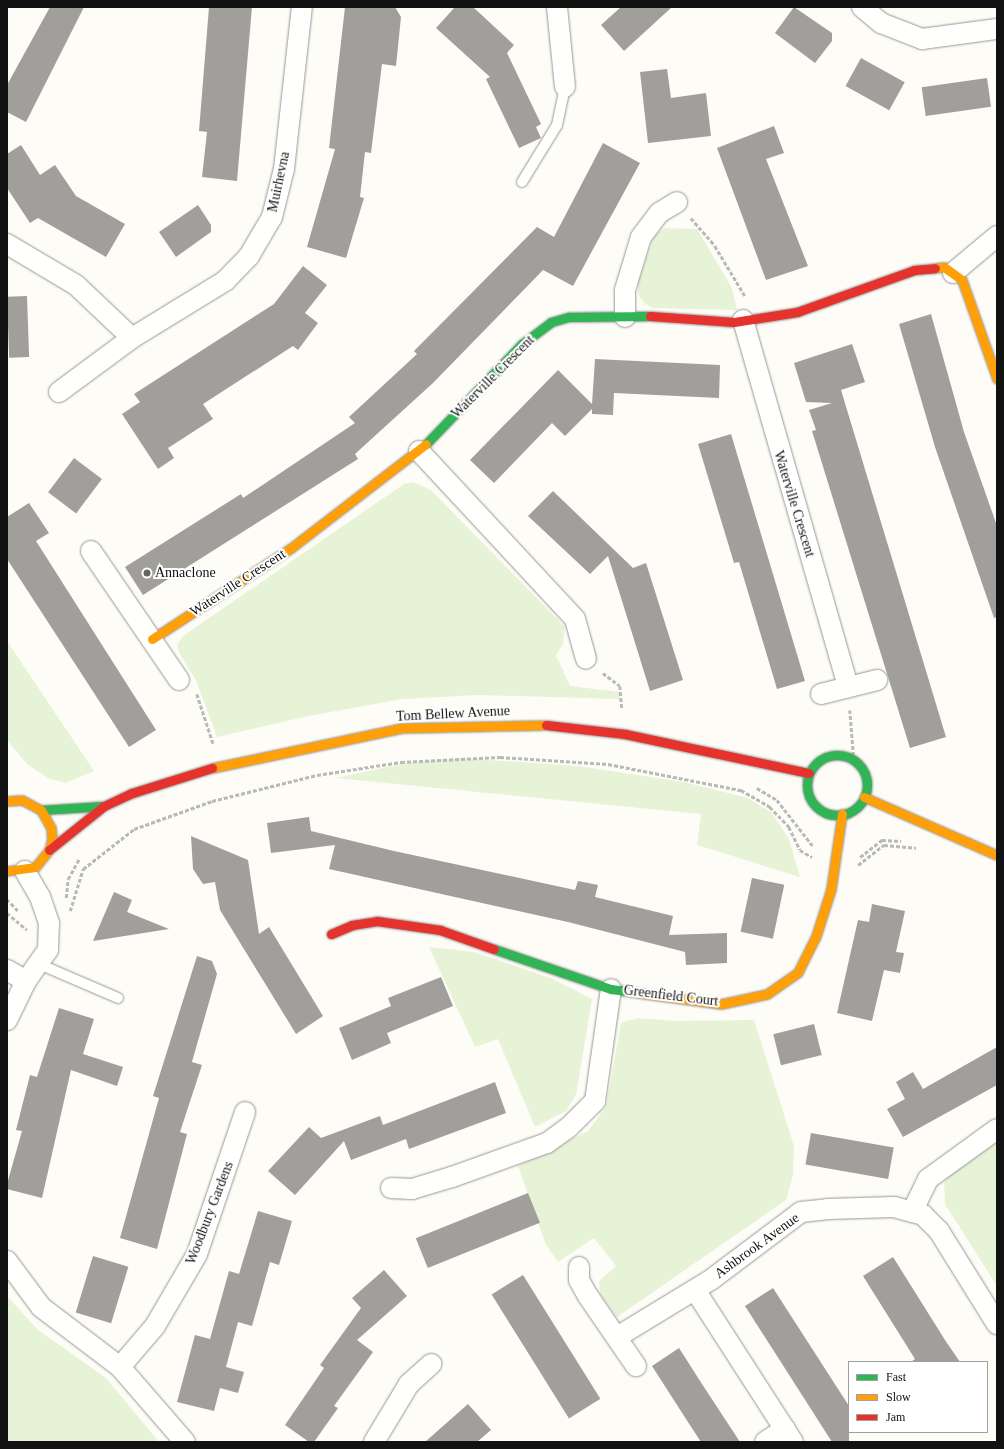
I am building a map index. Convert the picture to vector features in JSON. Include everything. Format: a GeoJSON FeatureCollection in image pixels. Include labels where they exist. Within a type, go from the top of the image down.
{"type":"FeatureCollection","features":[{"type":"Feature","properties":{"kind":"street","name":"Muirhevna"},"geometry":{"type":"LineString","coordinates":[[59,392],[132,338],[225,281],[249,256],[272,217],[284,169],[302,7]]}},
{"type":"Feature","properties":{"kind":"street"},"geometry":{"type":"LineString","coordinates":[[557,7],[565,88]]}},
{"type":"Feature","properties":{"kind":"street"},"geometry":{"type":"LineString","coordinates":[[862,7],[881,23],[922,39],[997,29]]}},
{"type":"Feature","properties":{"kind":"street"},"geometry":{"type":"LineString","coordinates":[[625,317],[625,290],[641,237],[659,213],[677,202]]}},
{"type":"Feature","properties":{"kind":"street"},"geometry":{"type":"LineString","coordinates":[[997,236],[952,273],[962,280],[975,309],[997,379]]}},
{"type":"Feature","properties":{"kind":"street"},"geometry":{"type":"LineString","coordinates":[[7,244],[76,285],[132,338]]}},
{"type":"Feature","properties":{"kind":"street","name":"Waterville Crescent"},"geometry":{"type":"LineString","coordinates":[[152,639],[291,548],[419,451],[522,344],[551,322],[570,317],[748,320],[797,312],[914,270],[944,267],[952,273]]}},
{"type":"Feature","properties":{"kind":"street","name":"Waterville Crescent"},"geometry":{"type":"LineString","coordinates":[[748,320],[848,687]]}},
{"type":"Feature","properties":{"kind":"street"},"geometry":{"type":"LineString","coordinates":[[419,451],[575,619],[586,659]]}},
{"type":"Feature","properties":{"kind":"street"},"geometry":{"type":"LineString","coordinates":[[91,551],[179,680]]}},
{"type":"Feature","properties":{"kind":"street"},"geometry":{"type":"LineString","coordinates":[[821,694],[878,680]]}},
{"type":"Feature","properties":{"kind":"street","name":"Tom Bellew Avenue"},"geometry":{"type":"LineString","coordinates":[[16,871],[35,867],[49,850],[104,806],[132,793],[219,766],[402,728],[542,725],[625,734],[809,773]]}},
{"type":"Feature","properties":{"kind":"street"},"geometry":{"type":"LineString","coordinates":[[837,754],[854,760],[866,776],[864,797],[859,805],[842,814],[824,812],[810,800],[807,791],[809,773],[828,756],[837,754]]}},
{"type":"Feature","properties":{"kind":"street"},"geometry":{"type":"LineString","coordinates":[[864,797],[997,855]]}},
{"type":"Feature","properties":{"kind":"street"},"geometry":{"type":"LineString","coordinates":[[7,801],[22,800],[41,810],[51,828],[49,850]]}},
{"type":"Feature","properties":{"kind":"street","name":"Tom Bellew Avenue"},"geometry":{"type":"LineString","coordinates":[[41,810],[104,806]]}},
{"type":"Feature","properties":{"kind":"street","name":"Greenfield Court"},"geometry":{"type":"LineString","coordinates":[[331,934],[352,924],[377,921],[440,930],[611,989],[721,1004],[767,994],[798,972],[816,936],[834,863],[842,814]]}},
{"type":"Feature","properties":{"kind":"street"},"geometry":{"type":"LineString","coordinates":[[7,1020],[26,981],[48,950],[48,920],[40,897],[16,871]]}},
{"type":"Feature","properties":{"kind":"street"},"geometry":{"type":"LineString","coordinates":[[7,970],[26,981]]}},
{"type":"Feature","properties":{"kind":"street","name":"Greenfield Court"},"geometry":{"type":"LineString","coordinates":[[391,1188],[412,1189],[452,1177],[547,1143],[570,1127],[595,1101],[611,989]]}},
{"type":"Feature","properties":{"kind":"street","name":"Woodbury Gardens"},"geometry":{"type":"LineString","coordinates":[[120,1367],[155,1326],[197,1254],[245,1112]]}},
{"type":"Feature","properties":{"kind":"street"},"geometry":{"type":"LineString","coordinates":[[912,1212],[928,1179],[997,1129]]}},
{"type":"Feature","properties":{"kind":"street","name":"Ashbrook Avenue"},"geometry":{"type":"LineString","coordinates":[[617,1337],[695,1290],[801,1212],[894,1207],[923,1214],[939,1231],[997,1324]]}},
{"type":"Feature","properties":{"kind":"street"},"geometry":{"type":"LineString","coordinates":[[7,1261],[41,1307],[120,1367],[185,1442]]}},
{"type":"Feature","properties":{"kind":"street"},"geometry":{"type":"LineString","coordinates":[[578,1267],[579,1280],[636,1366]]}},
{"type":"Feature","properties":{"kind":"street"},"geometry":{"type":"LineString","coordinates":[[695,1290],[789,1435],[765,1442]]}},
{"type":"Feature","properties":{"kind":"street"},"geometry":{"type":"LineString","coordinates":[[374,1442],[409,1384],[430,1364]]}},
{"type":"Feature","properties":{"kind":"lane"},"geometry":{"type":"LineString","coordinates":[[522,182],[557,125],[565,88]]}},
{"type":"Feature","properties":{"kind":"lane"},"geometry":{"type":"LineString","coordinates":[[39,964],[118,998]]}},
{"type":"Feature","properties":{"kind":"path"},"geometry":{"type":"LineString","coordinates":[[677,202],[715,246],[745,296],[748,320]]}},
{"type":"Feature","properties":{"kind":"path"},"geometry":{"type":"LineString","coordinates":[[586,659],[620,686],[625,734]]}},
{"type":"Feature","properties":{"kind":"path"},"geometry":{"type":"LineString","coordinates":[[179,680],[195,687],[219,766]]}},
{"type":"Feature","properties":{"kind":"path"},"geometry":{"type":"LineString","coordinates":[[848,687],[854,760]]}},
{"type":"Feature","properties":{"kind":"path"},"geometry":{"type":"LineString","coordinates":[[7,899],[28,921],[64,921],[72,909],[83,869],[134,829],[212,801],[317,775],[401,762],[500,757],[608,764],[742,790],[770,807],[789,827],[800,850],[824,865],[834,863],[852,864],[882,840],[908,841]]}},
{"type":"Feature","properties":{"kind":"path"},"geometry":{"type":"LineString","coordinates":[[752,784],[777,800],[797,821],[808,843],[834,863],[855,868],[884,845],[920,850]]}},
{"type":"Feature","properties":{"kind":"path"},"geometry":{"type":"LineString","coordinates":[[914,842],[922,844]]}},
{"type":"Feature","properties":{"kind":"path"},"geometry":{"type":"LineString","coordinates":[[7,913],[21,928],[32,932],[56,915],[66,899],[68,879],[75,863],[85,854]]}},
{"type":"Feature","properties":{"kind":"green space"},"geometry":{"type":"Polygon","coordinates":[[[665,228],[697,229],[732,288],[737,310],[653,308],[644,303],[638,294],[638,280],[655,235],[665,228]]]}},
{"type":"Feature","properties":{"kind":"green space"},"geometry":{"type":"Polygon","coordinates":[[[413,482],[431,490],[565,627],[563,645],[556,655],[570,686],[619,692],[620,699],[479,695],[402,699],[309,716],[217,737],[196,680],[179,653],[177,645],[183,636],[404,484],[413,482]]]}},
{"type":"Feature","properties":{"kind":"green space"},"geometry":{"type":"Polygon","coordinates":[[[7,641],[94,771],[65,783],[48,778],[28,765],[7,740],[7,641]]]}},
{"type":"Feature","properties":{"kind":"green space"},"geometry":{"type":"Polygon","coordinates":[[[460,758],[578,766],[684,782],[748,798],[772,813],[789,839],[800,877],[697,845],[701,814],[336,778],[406,763],[460,758]]]}},
{"type":"Feature","properties":{"kind":"green space"},"geometry":{"type":"Polygon","coordinates":[[[429,947],[474,952],[553,979],[592,999],[576,1095],[566,1111],[535,1127],[498,1039],[475,1047],[429,947]]]}},
{"type":"Feature","properties":{"kind":"green space"},"geometry":{"type":"Polygon","coordinates":[[[637,1018],[677,1021],[754,1020],[794,1146],[793,1175],[786,1200],[617,1317],[600,1294],[599,1281],[616,1266],[594,1238],[558,1262],[546,1245],[518,1166],[588,1131],[606,1107],[621,1023],[637,1018]]]}},
{"type":"Feature","properties":{"kind":"green space"},"geometry":{"type":"Polygon","coordinates":[[[997,1141],[997,1286],[945,1204],[944,1183],[951,1172],[997,1141]]]}},
{"type":"Feature","properties":{"kind":"green space"},"geometry":{"type":"Polygon","coordinates":[[[7,1296],[37,1329],[106,1378],[159,1442],[7,1442],[7,1296]]]}},
{"type":"Feature","properties":{"kind":"building"},"geometry":{"type":"Polygon","coordinates":[[[50,7],[84,7],[26,122],[7,112],[7,85],[50,7]]]}},
{"type":"Feature","properties":{"kind":"building"},"geometry":{"type":"Polygon","coordinates":[[[209,7],[252,7],[237,181],[202,177],[207,132],[199,131],[209,7]]]}},
{"type":"Feature","properties":{"kind":"building"},"geometry":{"type":"Polygon","coordinates":[[[345,7],[395,7],[401,17],[396,66],[382,64],[371,153],[365,152],[360,197],[364,198],[346,258],[307,247],[335,149],[329,148],[345,7]]]}},
{"type":"Feature","properties":{"kind":"building"},"geometry":{"type":"Polygon","coordinates":[[[455,7],[473,7],[514,45],[507,53],[541,124],[536,127],[541,138],[519,148],[486,79],[490,77],[436,28],[455,7]]]}},
{"type":"Feature","properties":{"kind":"building"},"geometry":{"type":"Polygon","coordinates":[[[621,7],[672,7],[624,51],[601,25],[621,7]]]}},
{"type":"Feature","properties":{"kind":"building"},"geometry":{"type":"Polygon","coordinates":[[[794,7],[832,33],[832,41],[815,63],[775,33],[794,7]]]}},
{"type":"Feature","properties":{"kind":"building"},"geometry":{"type":"Polygon","coordinates":[[[861,58],[905,82],[889,110],[845,86],[861,58]]]}},
{"type":"Feature","properties":{"kind":"building"},"geometry":{"type":"Polygon","coordinates":[[[667,69],[671,98],[706,93],[711,136],[648,143],[640,72],[667,69]]]}},
{"type":"Feature","properties":{"kind":"building"},"geometry":{"type":"Polygon","coordinates":[[[987,78],[991,107],[926,116],[922,87],[987,78]]]}},
{"type":"Feature","properties":{"kind":"building"},"geometry":{"type":"Polygon","coordinates":[[[774,126],[784,153],[766,159],[808,266],[766,280],[717,148],[774,126]]]}},
{"type":"Feature","properties":{"kind":"building"},"geometry":{"type":"Polygon","coordinates":[[[603,143],[640,163],[573,286],[543,270],[433,383],[355,454],[358,459],[143,595],[125,567],[241,494],[243,498],[355,423],[349,417],[417,354],[414,351],[537,227],[554,237],[603,143]]]}},
{"type":"Feature","properties":{"kind":"building"},"geometry":{"type":"Polygon","coordinates":[[[21,145],[40,175],[55,165],[76,196],[125,224],[106,257],[38,218],[30,223],[7,188],[7,154],[21,145]]]}},
{"type":"Feature","properties":{"kind":"building"},"geometry":{"type":"Polygon","coordinates":[[[198,205],[211,225],[211,232],[176,257],[159,232],[198,205]]]}},
{"type":"Feature","properties":{"kind":"building"},"geometry":{"type":"Polygon","coordinates":[[[303,266],[327,285],[305,313],[318,323],[298,350],[293,346],[203,404],[213,419],[168,448],[174,458],[158,469],[122,414],[140,402],[134,394],[274,304],[303,266]]]}},
{"type":"Feature","properties":{"kind":"building"},"geometry":{"type":"Polygon","coordinates":[[[27,296],[29,357],[9,358],[7,297],[27,296]]]}},
{"type":"Feature","properties":{"kind":"building"},"geometry":{"type":"Polygon","coordinates":[[[931,314],[964,432],[997,526],[997,617],[994,618],[935,447],[899,324],[931,314]]]}},
{"type":"Feature","properties":{"kind":"building"},"geometry":{"type":"Polygon","coordinates":[[[852,344],[865,382],[841,390],[946,737],[910,748],[812,431],[816,430],[809,410],[832,403],[806,402],[794,363],[852,344]]]}},
{"type":"Feature","properties":{"kind":"building"},"geometry":{"type":"Polygon","coordinates":[[[595,359],[720,365],[719,398],[614,393],[613,415],[592,414],[592,409],[565,436],[552,423],[494,483],[470,460],[558,370],[592,404],[595,359]]]}},
{"type":"Feature","properties":{"kind":"building"},"geometry":{"type":"Polygon","coordinates":[[[731,434],[805,681],[777,689],[739,562],[734,563],[698,444],[731,434]]]}},
{"type":"Feature","properties":{"kind":"building"},"geometry":{"type":"Polygon","coordinates":[[[74,458],[102,479],[76,513],[48,492],[74,458]]]}},
{"type":"Feature","properties":{"kind":"building"},"geometry":{"type":"Polygon","coordinates":[[[553,491],[633,568],[646,563],[683,680],[650,691],[608,556],[590,574],[528,516],[553,491]]]}},
{"type":"Feature","properties":{"kind":"building"},"geometry":{"type":"Polygon","coordinates":[[[29,503],[49,533],[36,541],[156,730],[129,747],[7,559],[7,517],[29,503]]]}},
{"type":"Feature","properties":{"kind":"building"},"geometry":{"type":"Polygon","coordinates":[[[309,817],[311,831],[394,851],[575,890],[578,881],[598,885],[595,897],[673,916],[669,935],[727,933],[727,963],[686,965],[685,952],[568,922],[329,869],[335,845],[271,853],[267,823],[309,817]]]}},
{"type":"Feature","properties":{"kind":"building"},"geometry":{"type":"Polygon","coordinates":[[[191,836],[248,860],[259,934],[269,927],[323,1016],[296,1034],[220,910],[215,882],[203,884],[193,869],[191,836]]]}},
{"type":"Feature","properties":{"kind":"building"},"geometry":{"type":"Polygon","coordinates":[[[752,878],[784,885],[773,939],[741,932],[752,878]]]}},
{"type":"Feature","properties":{"kind":"building"},"geometry":{"type":"Polygon","coordinates":[[[114,892],[132,900],[127,912],[169,929],[93,941],[114,892]]]}},
{"type":"Feature","properties":{"kind":"building"},"geometry":{"type":"Polygon","coordinates":[[[872,904],[905,911],[896,952],[904,953],[900,973],[884,970],[872,1021],[837,1013],[858,920],[869,922],[872,904]]]}},
{"type":"Feature","properties":{"kind":"building"},"geometry":{"type":"Polygon","coordinates":[[[197,956],[212,961],[217,974],[192,1062],[202,1065],[180,1132],[187,1134],[157,1249],[120,1238],[159,1098],[153,1096],[197,956]]]}},
{"type":"Feature","properties":{"kind":"building"},"geometry":{"type":"Polygon","coordinates":[[[441,977],[453,1006],[387,1033],[391,1043],[352,1060],[339,1028],[391,1006],[388,998],[441,977]]]}},
{"type":"Feature","properties":{"kind":"building"},"geometry":{"type":"Polygon","coordinates":[[[59,1008],[94,1019],[83,1054],[123,1067],[117,1086],[71,1070],[42,1198],[7,1189],[7,1184],[22,1131],[16,1130],[30,1075],[37,1077],[59,1008]]]}},
{"type":"Feature","properties":{"kind":"building"},"geometry":{"type":"Polygon","coordinates":[[[814,1024],[822,1055],[781,1065],[773,1034],[814,1024]]]}},
{"type":"Feature","properties":{"kind":"building"},"geometry":{"type":"Polygon","coordinates":[[[997,1047],[997,1085],[903,1137],[887,1109],[905,1099],[896,1082],[913,1072],[923,1089],[997,1047]]]}},
{"type":"Feature","properties":{"kind":"building"},"geometry":{"type":"Polygon","coordinates":[[[495,1082],[506,1113],[409,1149],[406,1139],[351,1160],[344,1141],[295,1195],[268,1171],[309,1127],[321,1138],[380,1116],[383,1125],[495,1082]]]}},
{"type":"Feature","properties":{"kind":"building"},"geometry":{"type":"Polygon","coordinates":[[[811,1133],[894,1148],[888,1179],[805,1165],[811,1133]]]}},
{"type":"Feature","properties":{"kind":"building"},"geometry":{"type":"Polygon","coordinates":[[[528,1193],[540,1223],[428,1268],[416,1238],[528,1193]]]}},
{"type":"Feature","properties":{"kind":"building"},"geometry":{"type":"Polygon","coordinates":[[[258,1211],[292,1221],[279,1265],[270,1262],[252,1326],[238,1322],[226,1367],[244,1372],[238,1393],[220,1388],[214,1411],[177,1402],[195,1335],[210,1339],[229,1271],[239,1274],[258,1211]]]}},
{"type":"Feature","properties":{"kind":"building"},"geometry":{"type":"Polygon","coordinates":[[[93,1256],[128,1267],[111,1323],[76,1312],[93,1256]]]}},
{"type":"Feature","properties":{"kind":"building"},"geometry":{"type":"Polygon","coordinates":[[[893,1257],[959,1361],[912,1361],[915,1359],[863,1276],[893,1257]]]}},
{"type":"Feature","properties":{"kind":"building"},"geometry":{"type":"Polygon","coordinates":[[[384,1270],[407,1296],[357,1340],[373,1352],[334,1406],[338,1408],[314,1442],[309,1442],[285,1425],[324,1368],[320,1365],[361,1308],[352,1298],[384,1270]]]}},
{"type":"Feature","properties":{"kind":"building"},"geometry":{"type":"Polygon","coordinates":[[[523,1275],[600,1399],[569,1418],[492,1295],[523,1275]]]}},
{"type":"Feature","properties":{"kind":"building"},"geometry":{"type":"Polygon","coordinates":[[[773,1288],[848,1404],[849,1442],[832,1442],[745,1306],[773,1288]]]}},
{"type":"Feature","properties":{"kind":"building"},"geometry":{"type":"Polygon","coordinates":[[[679,1348],[740,1442],[701,1442],[686,1419],[652,1366],[679,1348]]]}},
{"type":"Feature","properties":{"kind":"building"},"geometry":{"type":"Polygon","coordinates":[[[468,1404],[491,1430],[477,1442],[425,1442],[468,1404]]]}},
{"type":"Feature","properties":{"kind":"traffic: fast"},"geometry":{"type":"LineString","coordinates":[[426,444],[522,344],[551,322],[569,317],[650,316]]}},
{"type":"Feature","properties":{"kind":"traffic: fast"},"geometry":{"type":"LineString","coordinates":[[837,755],[854,760],[862,768],[867,785],[862,802],[854,810],[837,815],[820,810],[812,802],[807,785],[812,768],[820,760],[837,755]]}},
{"type":"Feature","properties":{"kind":"traffic: fast"},"geometry":{"type":"LineString","coordinates":[[41,810],[104,806]]}},
{"type":"Feature","properties":{"kind":"traffic: fast"},"geometry":{"type":"LineString","coordinates":[[494,949],[611,989],[639,993]]}},
{"type":"Feature","properties":{"kind":"traffic: slow"},"geometry":{"type":"LineString","coordinates":[[935,268],[944,267],[962,280],[997,379]]}},
{"type":"Feature","properties":{"kind":"traffic: slow"},"geometry":{"type":"LineString","coordinates":[[152,639],[291,548],[426,444]]}},
{"type":"Feature","properties":{"kind":"traffic: slow"},"geometry":{"type":"LineString","coordinates":[[212,768],[402,728],[546,725]]}},
{"type":"Feature","properties":{"kind":"traffic: slow"},"geometry":{"type":"LineString","coordinates":[[864,797],[997,855]]}},
{"type":"Feature","properties":{"kind":"traffic: slow"},"geometry":{"type":"LineString","coordinates":[[7,801],[22,800],[41,810],[51,828],[52,839],[49,850],[35,867],[7,871]]}},
{"type":"Feature","properties":{"kind":"traffic: slow"},"geometry":{"type":"LineString","coordinates":[[639,993],[721,1004],[767,994],[798,972],[816,936],[831,889],[842,814]]}},
{"type":"Feature","properties":{"kind":"traffic: jam"},"geometry":{"type":"LineString","coordinates":[[650,316],[734,322],[797,312],[914,270],[935,268]]}},
{"type":"Feature","properties":{"kind":"traffic: jam"},"geometry":{"type":"LineString","coordinates":[[546,725],[625,734],[809,773]]}},
{"type":"Feature","properties":{"kind":"traffic: jam"},"geometry":{"type":"LineString","coordinates":[[49,850],[104,806],[132,793],[212,768]]}},
{"type":"Feature","properties":{"kind":"traffic: jam"},"geometry":{"type":"LineString","coordinates":[[331,934],[352,925],[377,921],[440,930],[494,949]]}},
{"type":"Feature","properties":{"kind":"place","name":"Annaclone"},"geometry":{"type":"Point","coordinates":[147,573]}}]}
